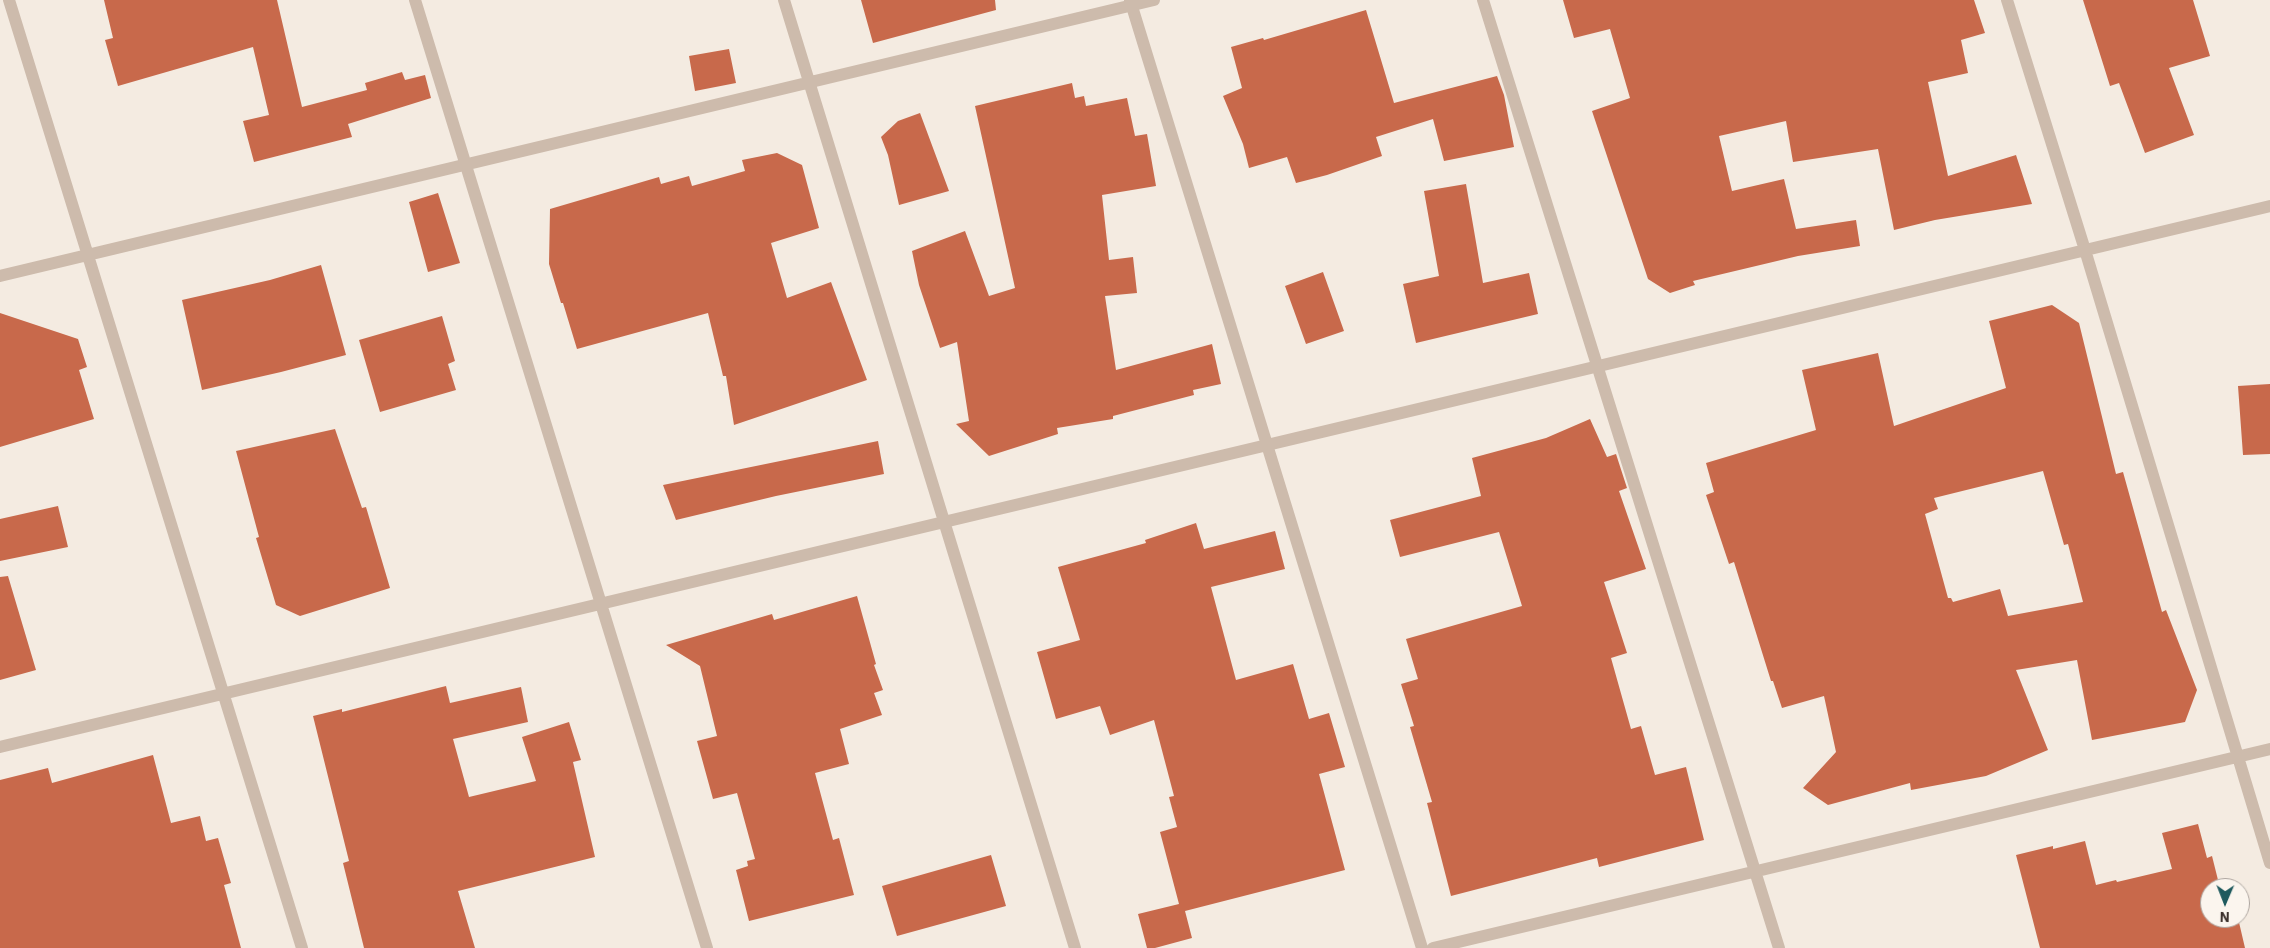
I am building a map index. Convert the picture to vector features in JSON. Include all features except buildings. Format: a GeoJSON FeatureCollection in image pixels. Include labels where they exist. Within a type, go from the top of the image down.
{"type":"FeatureCollection","features":[{"type":"Feature","properties":{"kind":"street"},"geometry":{"type":"LineString","coordinates":[[9,0],[302,948]]}},
{"type":"Feature","properties":{"kind":"street"},"geometry":{"type":"LineString","coordinates":[[415,0],[707,948]]}},
{"type":"Feature","properties":{"kind":"street"},"geometry":{"type":"LineString","coordinates":[[784,0],[1075,948]]}},
{"type":"Feature","properties":{"kind":"street"},"geometry":{"type":"LineString","coordinates":[[0,276],[1131,3],[1154,0]]}},
{"type":"Feature","properties":{"kind":"street"},"geometry":{"type":"LineString","coordinates":[[1483,0],[1779,948]]}},
{"type":"Feature","properties":{"kind":"street"},"geometry":{"type":"LineString","coordinates":[[2007,0],[2085,250],[2270,863]]}},
{"type":"Feature","properties":{"kind":"street"},"geometry":{"type":"LineString","coordinates":[[1131,3],[1422,948]]}},
{"type":"Feature","properties":{"kind":"street"},"geometry":{"type":"LineString","coordinates":[[0,747],[2270,206]]}},
{"type":"Feature","properties":{"kind":"street"},"geometry":{"type":"LineString","coordinates":[[1433,948],[2270,749]]}}]}
